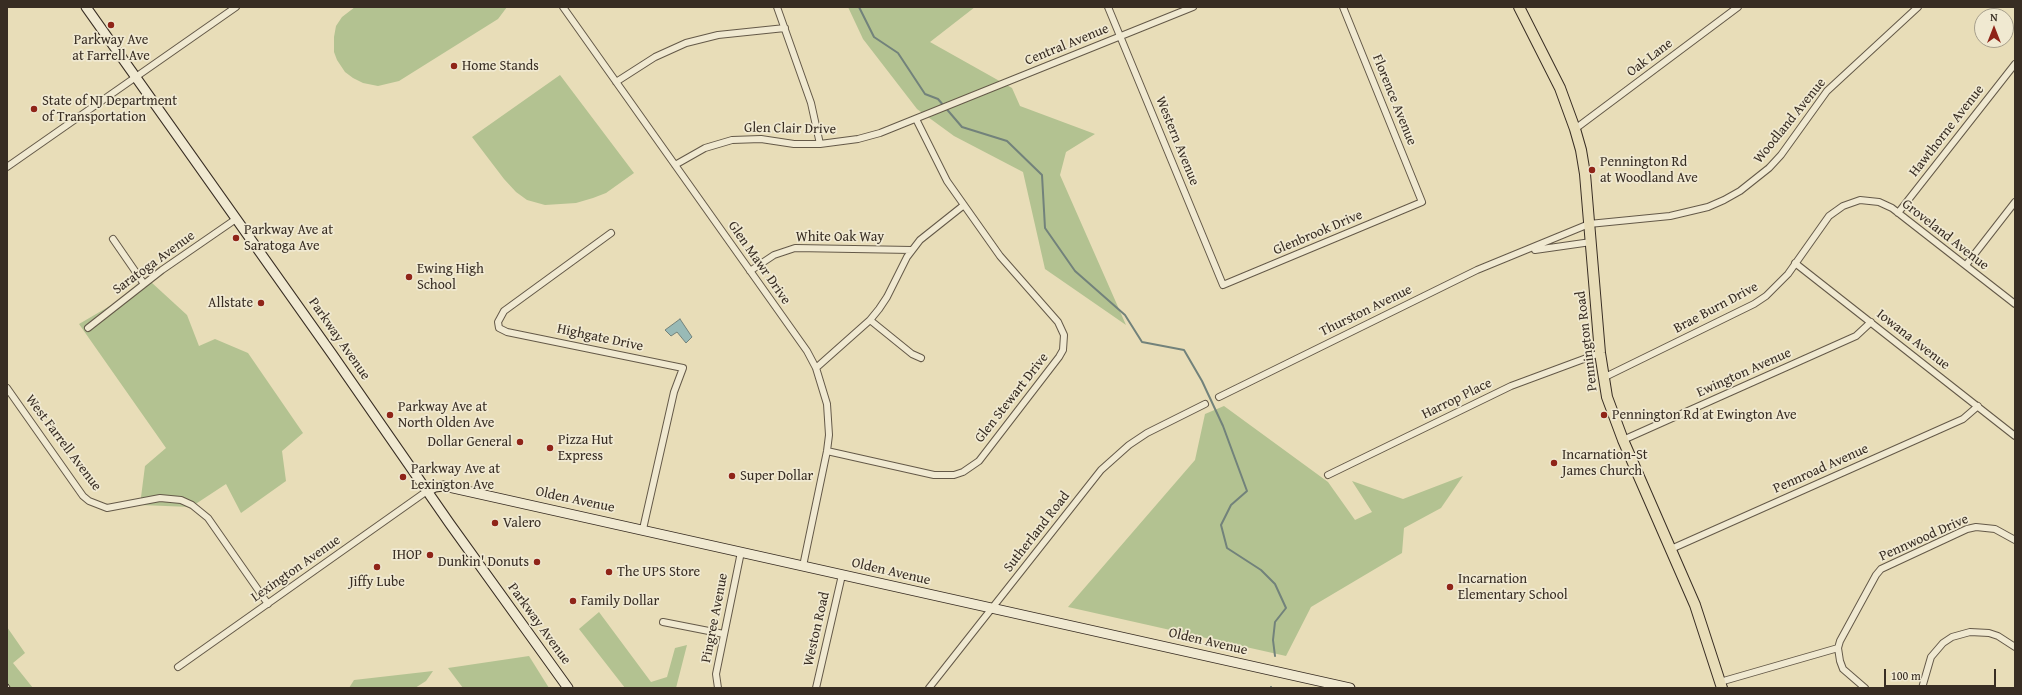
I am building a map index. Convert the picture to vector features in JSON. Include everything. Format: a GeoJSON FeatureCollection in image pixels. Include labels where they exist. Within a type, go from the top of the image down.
{"type":"FeatureCollection","features":[{"type":"Feature","properties":{"kind":"main road","name":"Parkway Avenue"},"geometry":{"type":"LineString","coordinates":[[86,7],[427,491],[568,688]]}},
{"type":"Feature","properties":{"kind":"main road","name":"Pennington Road"},"geometry":{"type":"LineString","coordinates":[[1519,7],[1560,88],[1575,129],[1585,174],[1603,378],[1613,416],[1696,605],[1721,685]]}},
{"type":"Feature","properties":{"kind":"main road","name":"Olden Avenue"},"geometry":{"type":"LineString","coordinates":[[427,491],[435,487],[444,486],[643,529],[842,575],[1350,688]]}},
{"type":"Feature","properties":{"kind":"street"},"geometry":{"type":"LineString","coordinates":[[7,168],[236,7]]}},
{"type":"Feature","properties":{"kind":"street","name":"Glen Mawr Drive"},"geometry":{"type":"LineString","coordinates":[[563,7],[807,351],[816,368],[827,404],[829,425],[828,451],[803,566]]}},
{"type":"Feature","properties":{"kind":"street"},"geometry":{"type":"LineString","coordinates":[[777,7],[811,103],[820,144]]}},
{"type":"Feature","properties":{"kind":"street","name":"Western Avenue"},"geometry":{"type":"LineString","coordinates":[[1108,7],[1223,285]]}},
{"type":"Feature","properties":{"kind":"street","name":"Central Avenue"},"geometry":{"type":"LineString","coordinates":[[951,105],[1193,7]]}},
{"type":"Feature","properties":{"kind":"street","name":"Florence Avenue"},"geometry":{"type":"LineString","coordinates":[[1343,7],[1422,202]]}},
{"type":"Feature","properties":{"kind":"street","name":"Oak Lane"},"geometry":{"type":"LineString","coordinates":[[1575,129],[1738,7]]}},
{"type":"Feature","properties":{"kind":"street","name":"Woodland Avenue"},"geometry":{"type":"LineString","coordinates":[[1589,224],[1687,213],[1708,207],[1740,191],[1769,168],[1781,155],[1827,91],[1918,7]]}},
{"type":"Feature","properties":{"kind":"street"},"geometry":{"type":"LineString","coordinates":[[616,82],[655,57],[686,43],[718,35],[785,28]]}},
{"type":"Feature","properties":{"kind":"street","name":"Hawthorne Avenue"},"geometry":{"type":"LineString","coordinates":[[1898,213],[2015,64]]}},
{"type":"Feature","properties":{"kind":"street","name":"Glen Clair Drive"},"geometry":{"type":"LineString","coordinates":[[675,165],[705,148],[732,140],[761,139],[794,144],[820,144],[858,139],[884,132],[951,105]]}},
{"type":"Feature","properties":{"kind":"street","name":"Glen Stewart Drive"},"geometry":{"type":"LineString","coordinates":[[828,451],[934,475],[954,475],[963,472],[979,461],[1060,357],[1064,342],[1062,328],[1058,322],[1000,256],[938,167],[916,119]]}},
{"type":"Feature","properties":{"kind":"street","name":"Groveland Avenue"},"geometry":{"type":"LineString","coordinates":[[1854,202],[1870,200],[1879,202],[1898,213],[2015,304]]}},
{"type":"Feature","properties":{"kind":"street","name":"Glenbrook Drive"},"geometry":{"type":"LineString","coordinates":[[1223,285],[1422,202]]}},
{"type":"Feature","properties":{"kind":"street","name":"Brae Burn Drive"},"geometry":{"type":"LineString","coordinates":[[1603,378],[1754,304],[1778,285],[1829,216],[1843,206],[1854,202]]}},
{"type":"Feature","properties":{"kind":"street"},"geometry":{"type":"LineString","coordinates":[[1966,265],[2015,202]]}},
{"type":"Feature","properties":{"kind":"street"},"geometry":{"type":"LineString","coordinates":[[816,368],[870,320],[887,297],[900,268],[912,250],[932,229],[964,205]]}},
{"type":"Feature","properties":{"kind":"street","name":"Saratoga Avenue"},"geometry":{"type":"LineString","coordinates":[[88,328],[144,284],[236,219]]}},
{"type":"Feature","properties":{"kind":"street","name":"Thurston Avenue"},"geometry":{"type":"LineString","coordinates":[[1219,397],[1477,270],[1589,224]]}},
{"type":"Feature","properties":{"kind":"street","name":"Highgate Drive"},"geometry":{"type":"LineString","coordinates":[[612,233],[504,311],[498,322],[499,328],[507,332],[683,368],[674,392],[643,529]]}},
{"type":"Feature","properties":{"kind":"street"},"geometry":{"type":"LineString","coordinates":[[113,239],[144,284]]}},
{"type":"Feature","properties":{"kind":"street","name":"Thurston Avenue"},"geometry":{"type":"LineString","coordinates":[[1526,251],[1591,242]]}},
{"type":"Feature","properties":{"kind":"street","name":"White Oak Way"},"geometry":{"type":"LineString","coordinates":[[750,271],[774,255],[795,248],[912,250]]}},
{"type":"Feature","properties":{"kind":"street","name":"Iowana Avenue"},"geometry":{"type":"LineString","coordinates":[[1795,263],[2015,436]]}},
{"type":"Feature","properties":{"kind":"street"},"geometry":{"type":"LineString","coordinates":[[870,320],[912,354],[921,358]]}},
{"type":"Feature","properties":{"kind":"street","name":"Ewington Avenue"},"geometry":{"type":"LineString","coordinates":[[1624,440],[1856,336],[1871,322]]}},
{"type":"Feature","properties":{"kind":"street","name":"Harrop Place"},"geometry":{"type":"LineString","coordinates":[[1328,475],[1511,386],[1600,353]]}},
{"type":"Feature","properties":{"kind":"street","name":"West Farrell Avenue"},"geometry":{"type":"LineString","coordinates":[[7,388],[83,496],[89,501],[107,508],[160,498],[182,500],[192,505],[208,518],[268,604]]}},
{"type":"Feature","properties":{"kind":"street","name":"Sutherland Road"},"geometry":{"type":"LineString","coordinates":[[929,688],[1101,470],[1130,444],[1155,428],[1205,404]]}},
{"type":"Feature","properties":{"kind":"street","name":"Pennroad Avenue"},"geometry":{"type":"LineString","coordinates":[[1671,549],[1963,419],[1978,406]]}},
{"type":"Feature","properties":{"kind":"street","name":"Lexington Avenue"},"geometry":{"type":"LineString","coordinates":[[178,667],[427,491]]}},
{"type":"Feature","properties":{"kind":"street","name":"Pennwood Drive"},"geometry":{"type":"LineString","coordinates":[[1838,648],[1840,640],[1876,575],[1887,565],[1967,529],[1976,527],[1995,529],[2015,540]]}},
{"type":"Feature","properties":{"kind":"street","name":"Pingree Avenue"},"geometry":{"type":"LineString","coordinates":[[718,688],[716,674],[741,552]]}},
{"type":"Feature","properties":{"kind":"street","name":"Weston Road"},"geometry":{"type":"LineString","coordinates":[[816,688],[842,575]]}},
{"type":"Feature","properties":{"kind":"street"},"geometry":{"type":"LineString","coordinates":[[663,622],[724,634]]}},
{"type":"Feature","properties":{"kind":"street"},"geometry":{"type":"LineString","coordinates":[[1922,688],[1931,657],[1943,643],[1952,637],[1970,632],[1989,633],[1998,636],[2015,647]]}},
{"type":"Feature","properties":{"kind":"street"},"geometry":{"type":"LineString","coordinates":[[1721,685],[1838,648],[1843,669],[1865,688]]}},
{"type":"Feature","properties":{"kind":"green space"},"geometry":{"type":"Polygon","coordinates":[[[355,7],[507,7],[498,19],[399,81],[378,86],[363,83],[345,72],[337,60],[334,52],[336,26],[342,17],[355,7]]]}},
{"type":"Feature","properties":{"kind":"green space"},"geometry":{"type":"Polygon","coordinates":[[[848,7],[975,7],[930,42],[1012,88],[1020,106],[1095,134],[1066,152],[1060,175],[1126,325],[1045,269],[1023,172],[954,136],[917,109],[863,39],[848,7]]]}},
{"type":"Feature","properties":{"kind":"green space"},"geometry":{"type":"Polygon","coordinates":[[[560,75],[634,173],[606,193],[593,198],[576,203],[545,205],[527,200],[516,192],[504,179],[472,137],[560,75]]]}},
{"type":"Feature","properties":{"kind":"green space"},"geometry":{"type":"Polygon","coordinates":[[[151,282],[187,315],[199,346],[215,339],[248,353],[303,433],[282,451],[286,481],[241,513],[226,484],[191,507],[140,505],[145,466],[166,448],[79,324],[151,282]]]}},
{"type":"Feature","properties":{"kind":"green space"},"geometry":{"type":"Polygon","coordinates":[[[1224,406],[1328,482],[1355,520],[1372,512],[1352,481],[1403,499],[1463,476],[1441,508],[1404,528],[1402,553],[1311,607],[1286,656],[1068,607],[1195,460],[1205,414],[1224,406]]]}},
{"type":"Feature","properties":{"kind":"green space"},"geometry":{"type":"Polygon","coordinates":[[[599,612],[651,682],[667,677],[675,648],[687,645],[676,688],[625,688],[579,629],[599,612]]]}},
{"type":"Feature","properties":{"kind":"green space"},"geometry":{"type":"Polygon","coordinates":[[[7,627],[25,653],[13,663],[33,688],[7,688],[7,627]]]}},
{"type":"Feature","properties":{"kind":"green space"},"geometry":{"type":"Polygon","coordinates":[[[529,656],[549,688],[463,688],[448,668],[529,656]]]}},
{"type":"Feature","properties":{"kind":"green space"},"geometry":{"type":"Polygon","coordinates":[[[433,671],[426,681],[415,688],[349,688],[354,680],[433,671]]]}},
{"type":"Feature","properties":{"kind":"water"},"geometry":{"type":"Polygon","coordinates":[[[680,319],[692,337],[686,343],[677,332],[671,336],[665,330],[680,319]]]}},
{"type":"Feature","properties":{"kind":"waterway"},"geometry":{"type":"LineString","coordinates":[[859,7],[874,37],[898,53],[925,94],[938,99],[962,127],[1007,141],[1042,175],[1045,228],[1075,271],[1125,315],[1142,342],[1184,350],[1202,381],[1223,426],[1247,491],[1231,505],[1221,525],[1227,548],[1261,570],[1275,584],[1286,608],[1275,622],[1273,640],[1275,656]]}},
{"type":"Feature","properties":{"kind":"place","name":"Parkway Ave at Farrell Ave"},"geometry":{"type":"Point","coordinates":[111,25]}},
{"type":"Feature","properties":{"kind":"place","name":"Home Stands"},"geometry":{"type":"Point","coordinates":[454,66]}},
{"type":"Feature","properties":{"kind":"place","name":"State of NJ Department of Transportation"},"geometry":{"type":"Point","coordinates":[34,109]}},
{"type":"Feature","properties":{"kind":"place","name":"Pennington Rd at Woodland Ave"},"geometry":{"type":"Point","coordinates":[1592,170]}},
{"type":"Feature","properties":{"kind":"place","name":"Parkway Ave at Saratoga Ave"},"geometry":{"type":"Point","coordinates":[236,238]}},
{"type":"Feature","properties":{"kind":"place","name":"Ewing High School"},"geometry":{"type":"Point","coordinates":[409,277]}},
{"type":"Feature","properties":{"kind":"place","name":"Allstate"},"geometry":{"type":"Point","coordinates":[261,303]}},
{"type":"Feature","properties":{"kind":"place","name":"Parkway Ave at North Olden Ave"},"geometry":{"type":"Point","coordinates":[390,415]}},
{"type":"Feature","properties":{"kind":"place","name":"Pennington Rd at Ewington Ave"},"geometry":{"type":"Point","coordinates":[1604,415]}},
{"type":"Feature","properties":{"kind":"place","name":"Dollar General"},"geometry":{"type":"Point","coordinates":[520,442]}},
{"type":"Feature","properties":{"kind":"place","name":"Pizza Hut Express"},"geometry":{"type":"Point","coordinates":[550,448]}},
{"type":"Feature","properties":{"kind":"place","name":"Incarnation-St James Church"},"geometry":{"type":"Point","coordinates":[1554,463]}},
{"type":"Feature","properties":{"kind":"place","name":"Super Dollar"},"geometry":{"type":"Point","coordinates":[732,476]}},
{"type":"Feature","properties":{"kind":"place","name":"Parkway Ave at Lexington Ave"},"geometry":{"type":"Point","coordinates":[403,477]}},
{"type":"Feature","properties":{"kind":"place","name":"Valero"},"geometry":{"type":"Point","coordinates":[495,523]}},
{"type":"Feature","properties":{"kind":"place","name":"IHOP"},"geometry":{"type":"Point","coordinates":[430,555]}},
{"type":"Feature","properties":{"kind":"place","name":"Dunkin' Donuts"},"geometry":{"type":"Point","coordinates":[537,562]}},
{"type":"Feature","properties":{"kind":"place","name":"Jiffy Lube"},"geometry":{"type":"Point","coordinates":[377,567]}},
{"type":"Feature","properties":{"kind":"place","name":"The UPS Store"},"geometry":{"type":"Point","coordinates":[609,572]}},
{"type":"Feature","properties":{"kind":"place","name":"Incarnation Elementary School"},"geometry":{"type":"Point","coordinates":[1450,587]}},
{"type":"Feature","properties":{"kind":"place","name":"Family Dollar"},"geometry":{"type":"Point","coordinates":[573,601]}}]}
